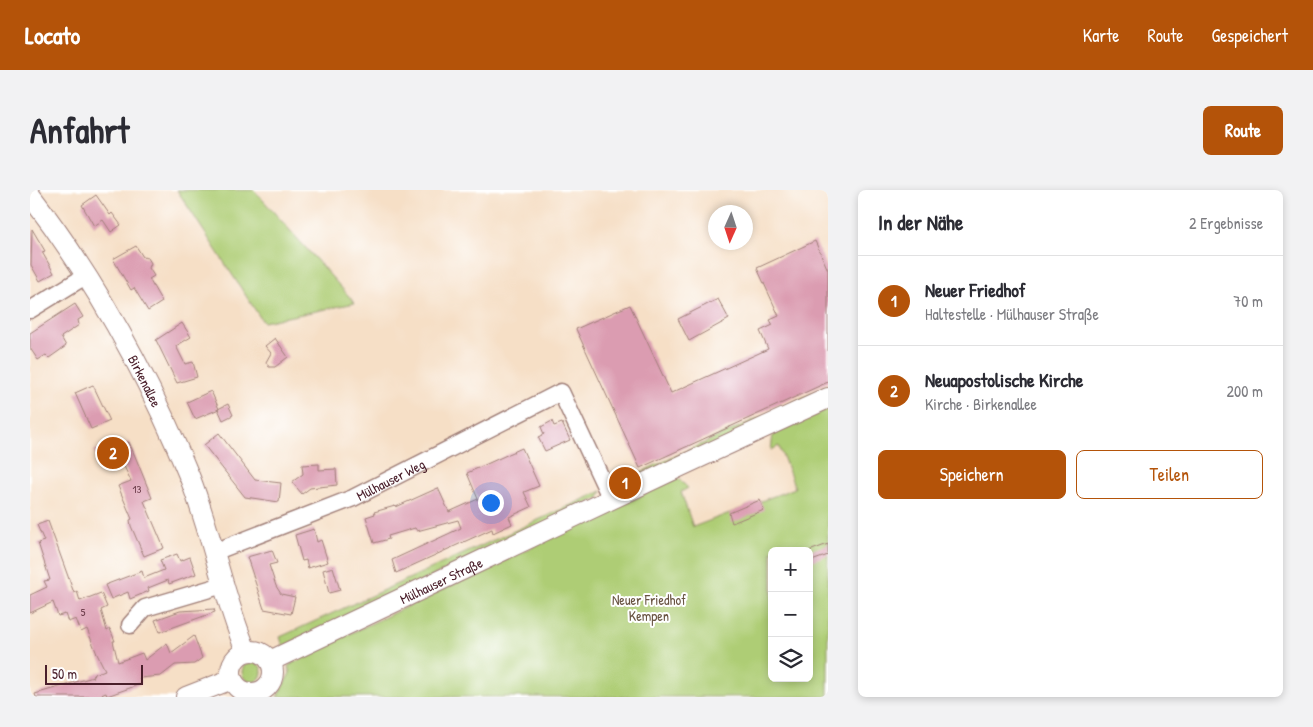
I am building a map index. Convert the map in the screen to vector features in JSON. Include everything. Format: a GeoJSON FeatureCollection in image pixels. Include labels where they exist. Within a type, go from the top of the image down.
{"type":"FeatureCollection","features":[{"type":"Feature","properties":{"kind":"street","name":"Birkenallee"},"geometry":{"type":"LineString","coordinates":[[30,196],[87,275],[154,399],[190,479],[246,651]]}},
{"type":"Feature","properties":{"kind":"street"},"geometry":{"type":"LineString","coordinates":[[30,310],[87,275]]}},
{"type":"Feature","properties":{"kind":"street","name":"Mülhauser Weg"},"geometry":{"type":"LineString","coordinates":[[214,552],[353,498],[561,392],[611,499]]}},
{"type":"Feature","properties":{"kind":"street","name":"Mülhauser Straße"},"geometry":{"type":"LineString","coordinates":[[270,661],[828,398]]}},
{"type":"Feature","properties":{"kind":"street"},"geometry":{"type":"LineString","coordinates":[[130,625],[145,608],[223,585]]}},
{"type":"Feature","properties":{"kind":"street"},"geometry":{"type":"LineString","coordinates":[[253,650],[260,652],[270,661],[272,667],[271,679],[259,694],[240,689],[232,679],[230,673],[231,666],[239,654],[253,650]]}},
{"type":"Feature","properties":{"kind":"street"},"geometry":{"type":"LineString","coordinates":[[186,697],[232,679]]}},
{"type":"Feature","properties":{"kind":"green space"},"geometry":{"type":"Polygon","coordinates":[[[177,190],[254,190],[355,303],[263,322],[177,190]]]}},
{"type":"Feature","properties":{"kind":"green space"},"geometry":{"type":"Polygon","coordinates":[[[828,386],[828,393],[627,485],[617,483],[828,386]]]}},
{"type":"Feature","properties":{"kind":"green space","name":"Neuer Friedhof Kempen"},"geometry":{"type":"Polygon","coordinates":[[[828,409],[828,697],[277,697],[290,673],[288,666],[328,644],[678,478],[688,488],[681,492],[693,527],[795,488],[779,446],[771,450],[773,434],[828,409]]]}},
{"type":"Feature","properties":{"kind":"green space"},"geometry":{"type":"Polygon","coordinates":[[[602,491],[599,498],[283,646],[280,637],[602,491]]]}},
{"type":"Feature","properties":{"kind":"green space"},"geometry":{"type":"Polygon","coordinates":[[[252,662],[259,665],[262,672],[259,679],[252,682],[245,679],[242,672],[245,665],[252,662]]]}},
{"type":"Feature","properties":{"kind":"building"},"geometry":{"type":"Polygon","coordinates":[[[96,195],[110,215],[112,213],[121,225],[111,232],[103,220],[94,226],[82,205],[96,195]]]}},
{"type":"Feature","properties":{"kind":"building"},"geometry":{"type":"Polygon","coordinates":[[[32,229],[45,251],[42,252],[54,273],[40,281],[31,265],[32,229]]]}},
{"type":"Feature","properties":{"kind":"building"},"geometry":{"type":"Polygon","coordinates":[[[815,241],[828,270],[828,382],[640,468],[576,329],[630,305],[671,393],[768,349],[760,331],[773,325],[770,320],[779,316],[757,268],[815,241]]]}},
{"type":"Feature","properties":{"kind":"building"},"geometry":{"type":"Polygon","coordinates":[[[136,246],[143,257],[148,258],[151,263],[149,268],[154,276],[149,279],[162,302],[148,311],[134,288],[131,290],[113,259],[136,246]]]}},
{"type":"Feature","properties":{"kind":"building"},"geometry":{"type":"Polygon","coordinates":[[[718,299],[729,319],[689,341],[678,319],[718,299]]]}},
{"type":"Feature","properties":{"kind":"building"},"geometry":{"type":"Polygon","coordinates":[[[75,304],[83,317],[78,320],[79,325],[61,337],[66,346],[49,358],[46,355],[38,360],[30,348],[30,333],[75,304]]]}},
{"type":"Feature","properties":{"kind":"building"},"geometry":{"type":"Polygon","coordinates":[[[182,323],[191,337],[176,346],[185,364],[193,362],[197,377],[177,383],[156,340],[182,323]]]}},
{"type":"Feature","properties":{"kind":"building"},"geometry":{"type":"Polygon","coordinates":[[[275,338],[288,357],[275,367],[269,367],[266,362],[271,353],[265,346],[275,338]]]}},
{"type":"Feature","properties":{"kind":"building"},"geometry":{"type":"Polygon","coordinates":[[[93,385],[110,421],[91,429],[75,393],[93,385]]]}},
{"type":"Feature","properties":{"kind":"building"},"geometry":{"type":"Polygon","coordinates":[[[211,391],[219,409],[195,419],[187,402],[211,391]]]}},
{"type":"Feature","properties":{"kind":"building"},"geometry":{"type":"Polygon","coordinates":[[[228,404],[233,415],[223,420],[218,409],[228,404]]]}},
{"type":"Feature","properties":{"kind":"building"},"geometry":{"type":"Polygon","coordinates":[[[552,421],[554,426],[562,423],[570,440],[545,451],[538,437],[544,434],[541,427],[552,421]]]}},
{"type":"Feature","properties":{"kind":"building"},"geometry":{"type":"Polygon","coordinates":[[[219,433],[255,480],[281,483],[279,502],[245,497],[204,445],[219,433]]]}},
{"type":"Feature","properties":{"kind":"building"},"geometry":{"type":"Polygon","coordinates":[[[118,441],[120,446],[129,442],[152,498],[144,501],[164,548],[144,556],[131,526],[130,520],[132,519],[118,486],[131,481],[121,460],[102,467],[94,451],[118,441]]]}},
{"type":"Feature","properties":{"kind":"building"},"geometry":{"type":"Polygon","coordinates":[[[522,448],[539,486],[524,492],[531,507],[509,517],[512,524],[493,533],[492,529],[396,573],[392,560],[461,528],[458,520],[417,531],[415,528],[388,536],[389,539],[374,543],[366,517],[375,514],[374,512],[396,507],[438,488],[449,512],[478,499],[467,473],[522,448]]]}},
{"type":"Feature","properties":{"kind":"building"},"geometry":{"type":"Polygon","coordinates":[[[319,464],[319,470],[336,469],[337,485],[310,488],[302,494],[292,482],[303,474],[302,465],[319,464]]]}},
{"type":"Feature","properties":{"kind":"building"},"geometry":{"type":"Polygon","coordinates":[[[760,500],[764,510],[732,523],[729,513],[760,500]]]}},
{"type":"Feature","properties":{"kind":"building"},"geometry":{"type":"Polygon","coordinates":[[[48,521],[74,593],[77,591],[80,601],[101,593],[107,607],[101,610],[107,631],[110,629],[115,641],[113,641],[118,662],[142,653],[145,660],[167,643],[171,653],[194,636],[202,658],[194,664],[175,665],[161,676],[139,678],[141,684],[107,696],[106,693],[96,697],[36,697],[35,694],[93,677],[92,675],[105,670],[87,629],[81,632],[76,619],[68,622],[65,614],[58,616],[53,602],[30,613],[30,595],[47,587],[44,581],[50,580],[38,543],[44,541],[37,525],[48,521]]]}},
{"type":"Feature","properties":{"kind":"building"},"geometry":{"type":"Polygon","coordinates":[[[314,529],[317,542],[321,540],[328,562],[308,568],[306,560],[302,561],[295,535],[314,529]]]}},
{"type":"Feature","properties":{"kind":"building"},"geometry":{"type":"Polygon","coordinates":[[[828,544],[828,555],[813,561],[813,550],[828,544]]]}},
{"type":"Feature","properties":{"kind":"building"},"geometry":{"type":"Polygon","coordinates":[[[272,550],[277,563],[269,565],[276,586],[281,594],[295,597],[291,614],[264,609],[247,557],[272,550]]]}},
{"type":"Feature","properties":{"kind":"building"},"geometry":{"type":"Polygon","coordinates":[[[177,554],[180,561],[190,557],[196,574],[169,584],[168,580],[148,588],[149,591],[130,599],[128,592],[111,599],[105,585],[142,571],[144,578],[164,570],[160,560],[177,554]]]}},
{"type":"Feature","properties":{"kind":"building"},"geometry":{"type":"Polygon","coordinates":[[[333,567],[340,590],[329,593],[323,570],[333,567]]]}},
{"type":"Feature","properties":{"kind":"building"},"geometry":{"type":"Polygon","coordinates":[[[214,609],[215,612],[160,632],[155,620],[180,611],[214,609]]]}},
{"type":"Feature","properties":{"kind":"place","name":"Neuapostolische Kirche"},"geometry":{"type":"Point","coordinates":[113,453]}},
{"type":"Feature","properties":{"kind":"place","name":"Neuer Friedhof"},"geometry":{"type":"Point","coordinates":[625,483]}}]}
